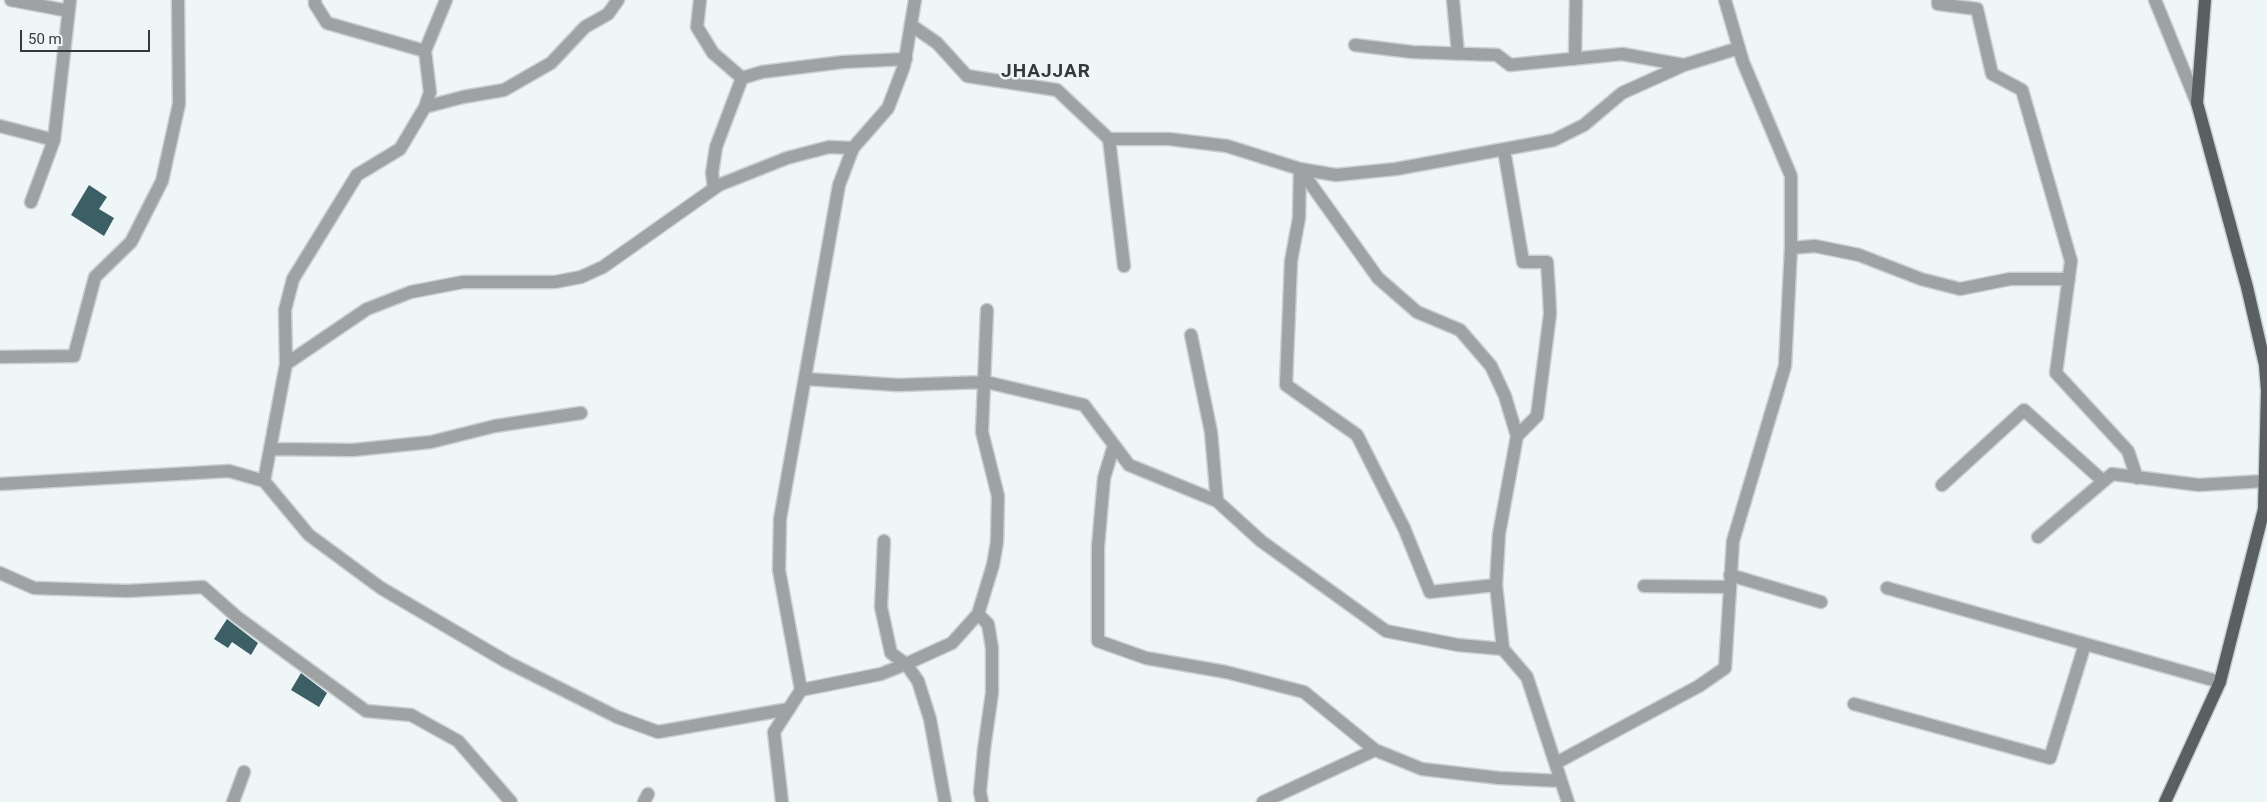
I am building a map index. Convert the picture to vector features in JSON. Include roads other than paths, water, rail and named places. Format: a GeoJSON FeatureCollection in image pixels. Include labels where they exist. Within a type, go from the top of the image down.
{"type":"FeatureCollection","features":[{"type":"Feature","properties":{"kind":"main road"},"geometry":{"type":"LineString","coordinates":[[2165,802],[2220,682],[2264,509],[2266,366],[2248,287],[2197,103],[2205,0]]}},
{"type":"Feature","properties":{"kind":"street"},"geometry":{"type":"LineString","coordinates":[[11,0],[70,5],[54,140],[31,202]]}},
{"type":"Feature","properties":{"kind":"street"},"geometry":{"type":"LineString","coordinates":[[0,357],[74,356],[95,276],[131,242],[162,181],[179,104],[178,0]]}},
{"type":"Feature","properties":{"kind":"street"},"geometry":{"type":"LineString","coordinates":[[315,0],[315,4],[327,23],[425,51]]}},
{"type":"Feature","properties":{"kind":"street"},"geometry":{"type":"LineString","coordinates":[[264,481],[286,364],[285,310],[293,280],[356,175],[400,149],[425,107],[430,92],[425,51],[446,0]]}},
{"type":"Feature","properties":{"kind":"street"},"geometry":{"type":"LineString","coordinates":[[425,107],[463,96],[504,90],[551,63],[585,27],[608,14],[618,0]]}},
{"type":"Feature","properties":{"kind":"street"},"geometry":{"type":"LineString","coordinates":[[700,0],[697,27],[713,53],[742,78]]}},
{"type":"Feature","properties":{"kind":"street"},"geometry":{"type":"LineString","coordinates":[[782,802],[774,732],[801,690],[779,570],[780,519],[839,185],[853,148],[888,108],[906,59],[915,0]]}},
{"type":"Feature","properties":{"kind":"street"},"geometry":{"type":"LineString","coordinates":[[1453,0],[1458,54]]}},
{"type":"Feature","properties":{"kind":"street"},"geometry":{"type":"LineString","coordinates":[[1575,59],[1576,0]]}},
{"type":"Feature","properties":{"kind":"street"},"geometry":{"type":"LineString","coordinates":[[1556,763],[1699,686],[1725,668],[1733,541],[1785,366],[1791,248],[1791,176],[1739,48],[1726,0]]}},
{"type":"Feature","properties":{"kind":"street"},"geometry":{"type":"LineString","coordinates":[[1938,0],[1938,4],[1977,9],[1992,74],[2022,90],[2071,261],[2056,373],[2128,452],[2137,478]]}},
{"type":"Feature","properties":{"kind":"street"},"geometry":{"type":"LineString","coordinates":[[2155,0],[2197,103]]}},
{"type":"Feature","properties":{"kind":"street"},"geometry":{"type":"LineString","coordinates":[[911,25],[937,43],[967,76],[1057,90],[1109,139],[1124,266]]}},
{"type":"Feature","properties":{"kind":"street"},"geometry":{"type":"LineString","coordinates":[[1355,45],[1412,52],[1497,56],[1510,65],[1622,54],[1684,65]]}},
{"type":"Feature","properties":{"kind":"street"},"geometry":{"type":"LineString","coordinates":[[1109,139],[1169,138],[1227,146],[1300,169],[1336,175],[1396,169],[1554,140],[1584,125],[1622,93],[1684,65],[1739,48]]}},
{"type":"Feature","properties":{"kind":"street"},"geometry":{"type":"LineString","coordinates":[[742,78],[762,72],[843,62],[906,59]]}},
{"type":"Feature","properties":{"kind":"street"},"geometry":{"type":"LineString","coordinates":[[714,188],[712,172],[716,147],[742,78]]}},
{"type":"Feature","properties":{"kind":"street"},"geometry":{"type":"LineString","coordinates":[[0,126],[54,140]]}},
{"type":"Feature","properties":{"kind":"street"},"geometry":{"type":"LineString","coordinates":[[286,364],[367,309],[411,292],[463,282],[555,282],[581,277],[603,267],[714,188],[787,158],[829,147],[853,148]]}},
{"type":"Feature","properties":{"kind":"street"},"geometry":{"type":"LineString","coordinates":[[1504,150],[1523,262],[1547,262],[1550,314],[1537,416],[1517,436]]}},
{"type":"Feature","properties":{"kind":"street"},"geometry":{"type":"LineString","coordinates":[[1300,169],[1378,278],[1417,312],[1460,330],[1491,366],[1505,396],[1517,436],[1499,534],[1496,585],[1503,649],[1527,677],[1568,802]]}},
{"type":"Feature","properties":{"kind":"street"},"geometry":{"type":"LineString","coordinates":[[1300,169],[1299,218],[1291,261],[1286,385],[1357,435],[1404,528],[1430,592],[1496,585]]}},
{"type":"Feature","properties":{"kind":"street"},"geometry":{"type":"LineString","coordinates":[[1791,248],[1815,246],[1859,255],[1921,278],[1960,289],[2010,278],[2069,279]]}},
{"type":"Feature","properties":{"kind":"street"},"geometry":{"type":"LineString","coordinates":[[801,690],[881,674],[906,664],[952,643],[978,614],[997,542],[998,496],[982,432],[986,382],[987,310]]}},
{"type":"Feature","properties":{"kind":"street"},"geometry":{"type":"LineString","coordinates":[[1191,335],[1211,432],[1217,501]]}},
{"type":"Feature","properties":{"kind":"street"},"geometry":{"type":"LineString","coordinates":[[806,379],[898,385],[986,382],[1084,405],[1129,465],[1217,501],[1261,541],[1386,631],[1458,645],[1503,649]]}},
{"type":"Feature","properties":{"kind":"street"},"geometry":{"type":"LineString","coordinates":[[1942,485],[2024,410],[2103,481]]}},
{"type":"Feature","properties":{"kind":"street"},"geometry":{"type":"LineString","coordinates":[[270,449],[353,450],[431,442],[494,426],[581,413]]}},
{"type":"Feature","properties":{"kind":"street"},"geometry":{"type":"LineString","coordinates":[[1114,445],[1104,478],[1098,547],[1098,641],[1146,658],[1226,672],[1304,692],[1375,750],[1422,769],[1498,778],[1561,780]]}},
{"type":"Feature","properties":{"kind":"street"},"geometry":{"type":"LineString","coordinates":[[0,484],[229,471],[264,481],[309,534],[381,588],[506,662],[617,717],[658,732],[789,709]]}},
{"type":"Feature","properties":{"kind":"street"},"geometry":{"type":"LineString","coordinates":[[2038,537],[2112,474],[2199,485],[2265,481]]}},
{"type":"Feature","properties":{"kind":"street"},"geometry":{"type":"LineString","coordinates":[[884,541],[880,607],[891,653],[906,664],[918,681],[930,719],[944,802]]}},
{"type":"Feature","properties":{"kind":"street"},"geometry":{"type":"LineString","coordinates":[[0,574],[34,588],[127,591],[203,588],[238,617],[366,711],[410,715],[458,741],[511,802]]}},
{"type":"Feature","properties":{"kind":"street"},"geometry":{"type":"LineString","coordinates":[[1644,586],[1730,581],[1821,602]]}},
{"type":"Feature","properties":{"kind":"street"},"geometry":{"type":"LineString","coordinates":[[1887,588],[2220,682]]}},
{"type":"Feature","properties":{"kind":"street"},"geometry":{"type":"LineString","coordinates":[[978,614],[988,624],[992,648],[992,693],[980,792],[982,802]]}},
{"type":"Feature","properties":{"kind":"street"},"geometry":{"type":"LineString","coordinates":[[1854,704],[2050,758],[2084,644]]}},
{"type":"Feature","properties":{"kind":"street"},"geometry":{"type":"LineString","coordinates":[[1263,802],[1375,750]]}},
{"type":"Feature","properties":{"kind":"street"},"geometry":{"type":"LineString","coordinates":[[233,802],[244,772]]}},
{"type":"Feature","properties":{"kind":"district","name":"JHAJJAR"},"geometry":{"type":"Point","coordinates":[1046,72]}}]}
